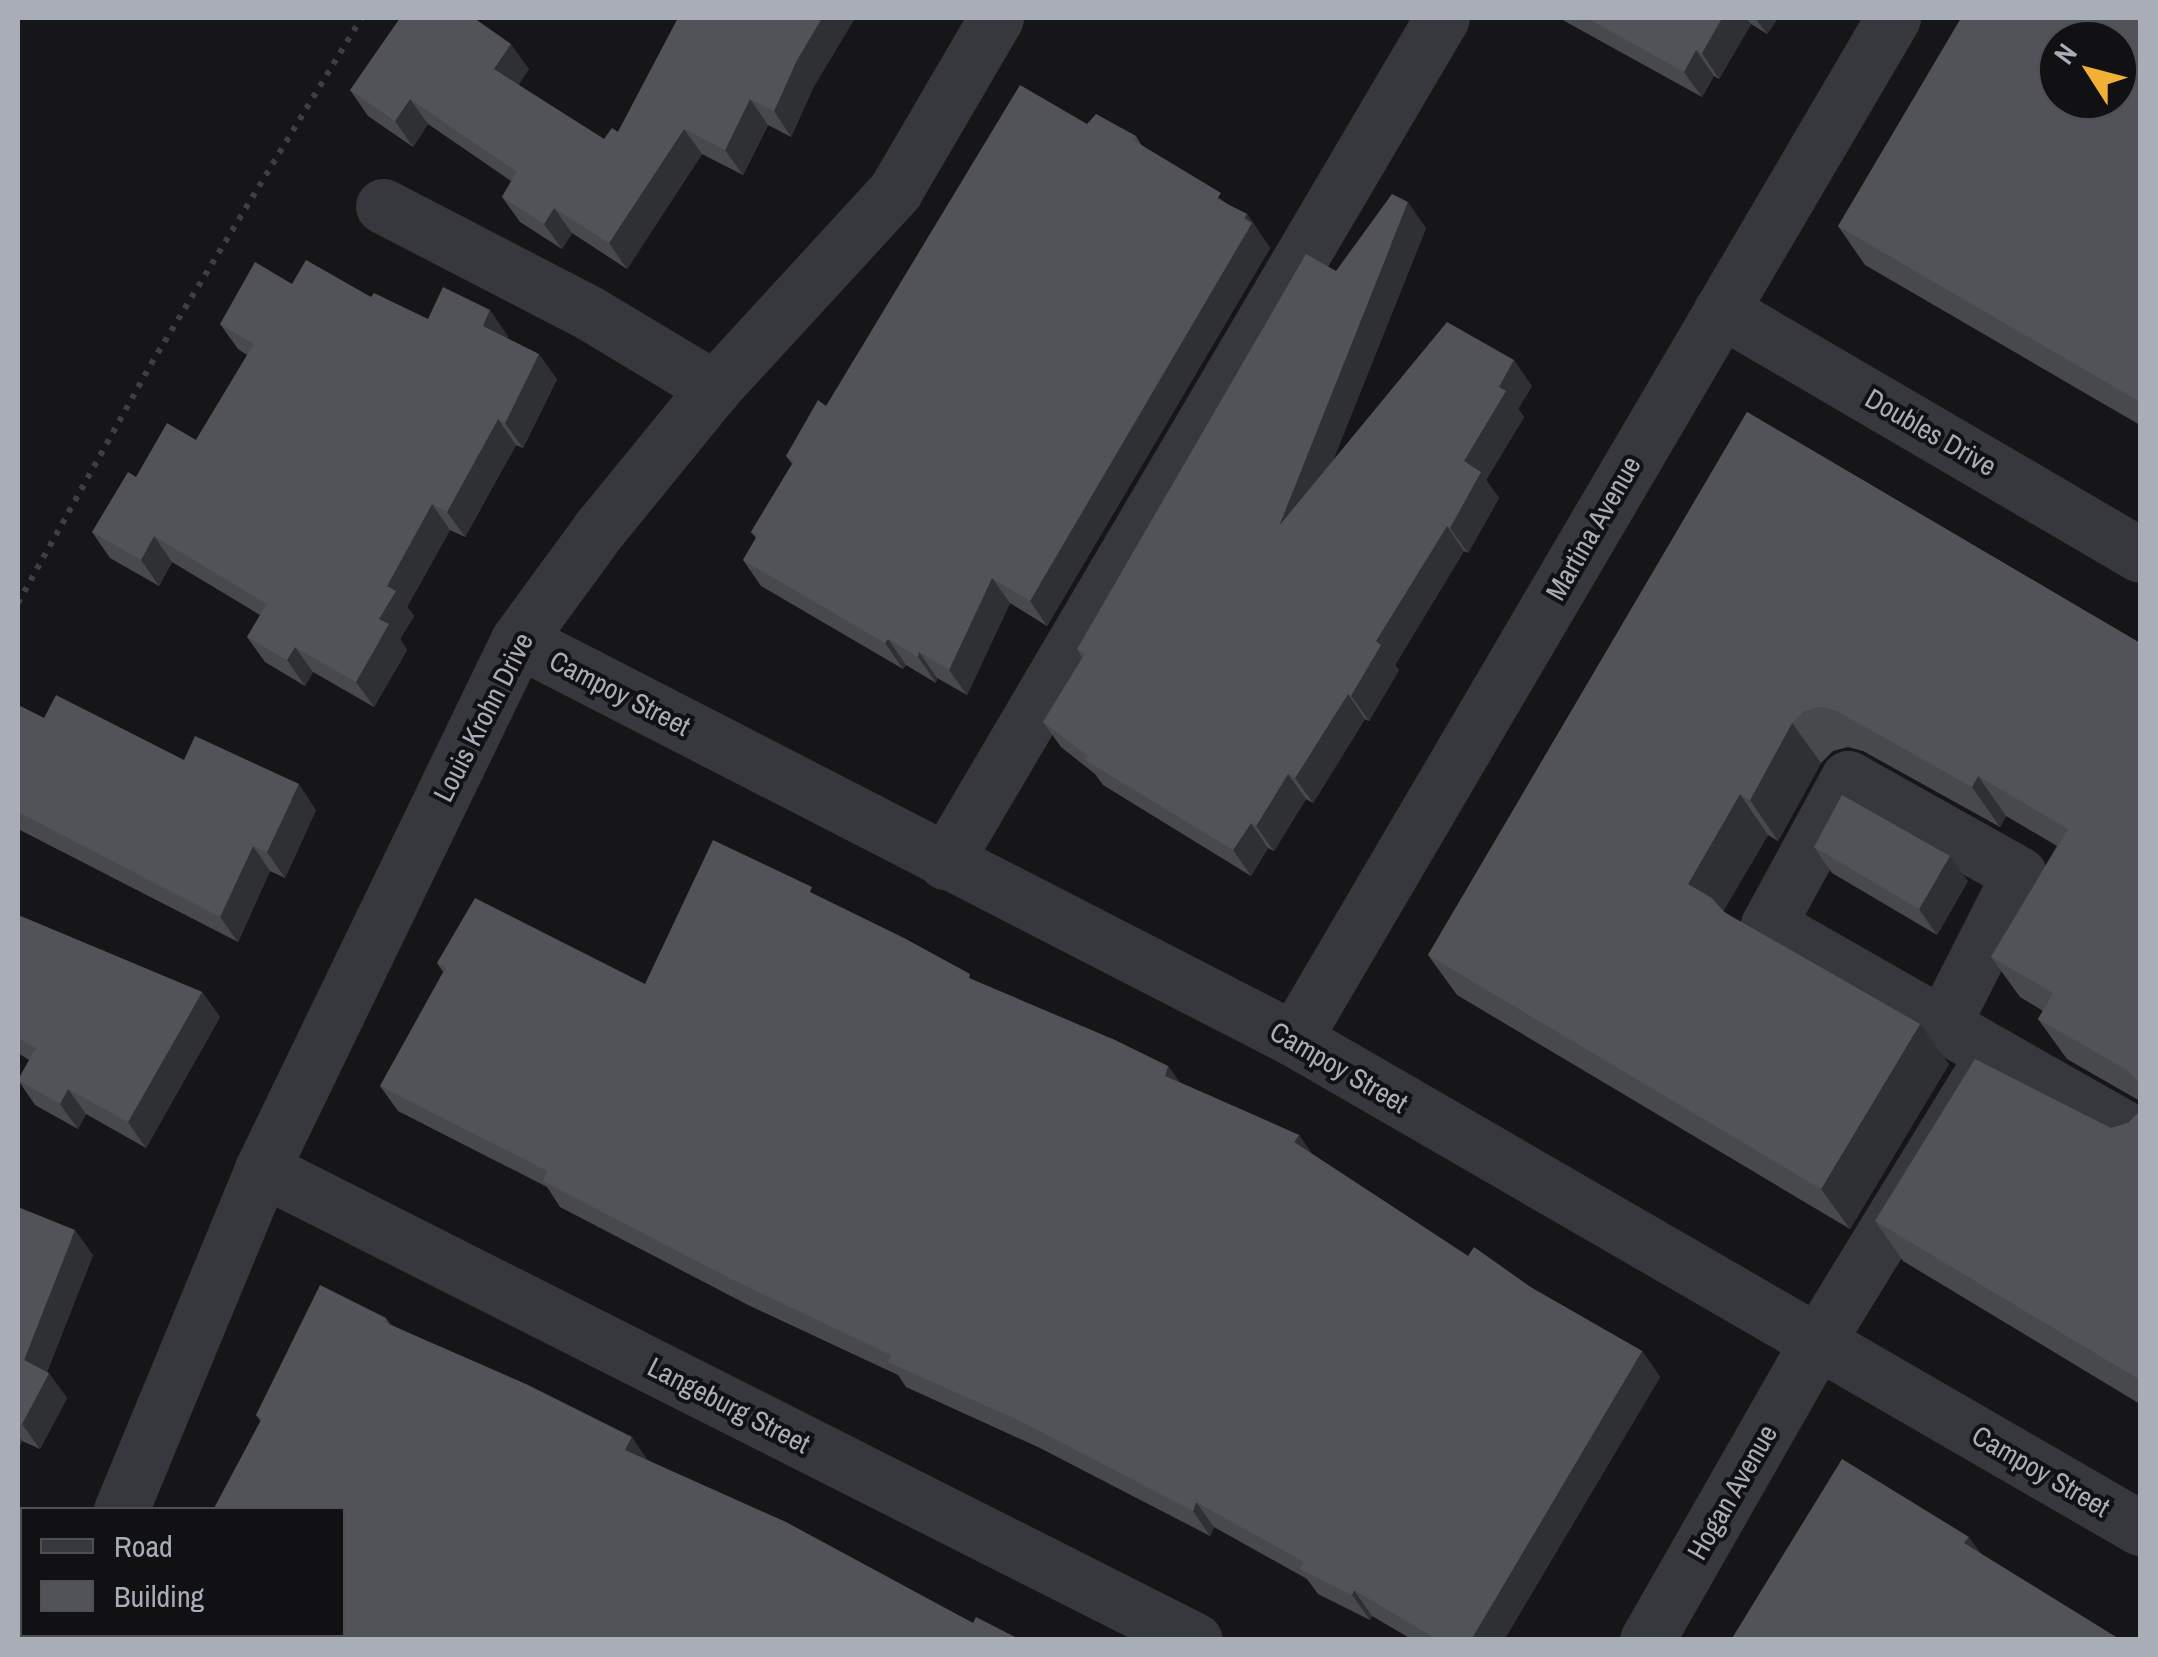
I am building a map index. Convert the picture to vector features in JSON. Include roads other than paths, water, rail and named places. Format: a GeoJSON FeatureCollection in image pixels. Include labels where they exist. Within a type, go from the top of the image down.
{"type":"FeatureCollection","features":[{"type":"Feature","properties":{"kind":"street","name":"Louis Krohn Drive"},"geometry":{"type":"LineString","coordinates":[[122,1507],[262,1169],[518,640],[600,528],[714,388],[895,191],[996,18]]}},
{"type":"Feature","properties":{"kind":"street"},"geometry":{"type":"LineString","coordinates":[[944,862],[1442,18]]}},
{"type":"Feature","properties":{"kind":"street","name":"Martina Avenue"},"geometry":{"type":"LineString","coordinates":[[1294,1040],[1893,18]]}},
{"type":"Feature","properties":{"kind":"street"},"geometry":{"type":"LineString","coordinates":[[383,206],[591,314],[714,388]]}},
{"type":"Feature","properties":{"kind":"street","name":"Doubles Drive"},"geometry":{"type":"LineString","coordinates":[[1721,310],[2140,555]]}},
{"type":"Feature","properties":{"kind":"street","name":"Campoy Street"},"geometry":{"type":"LineString","coordinates":[[518,640],[1294,1040],[2140,1528]]}},
{"type":"Feature","properties":{"kind":"street"},"geometry":{"type":"LineString","coordinates":[[1943,1024],[2019,874],[1848,778],[1768,925],[2140,1137]]}},
{"type":"Feature","properties":{"kind":"street","name":"Hogan Avenue"},"geometry":{"type":"LineString","coordinates":[[1647,1640],[1816,1344],[1994,1054]]}},
{"type":"Feature","properties":{"kind":"street","name":"Langeburg Street"},"geometry":{"type":"LineString","coordinates":[[262,1169],[1195,1640]]}}]}
